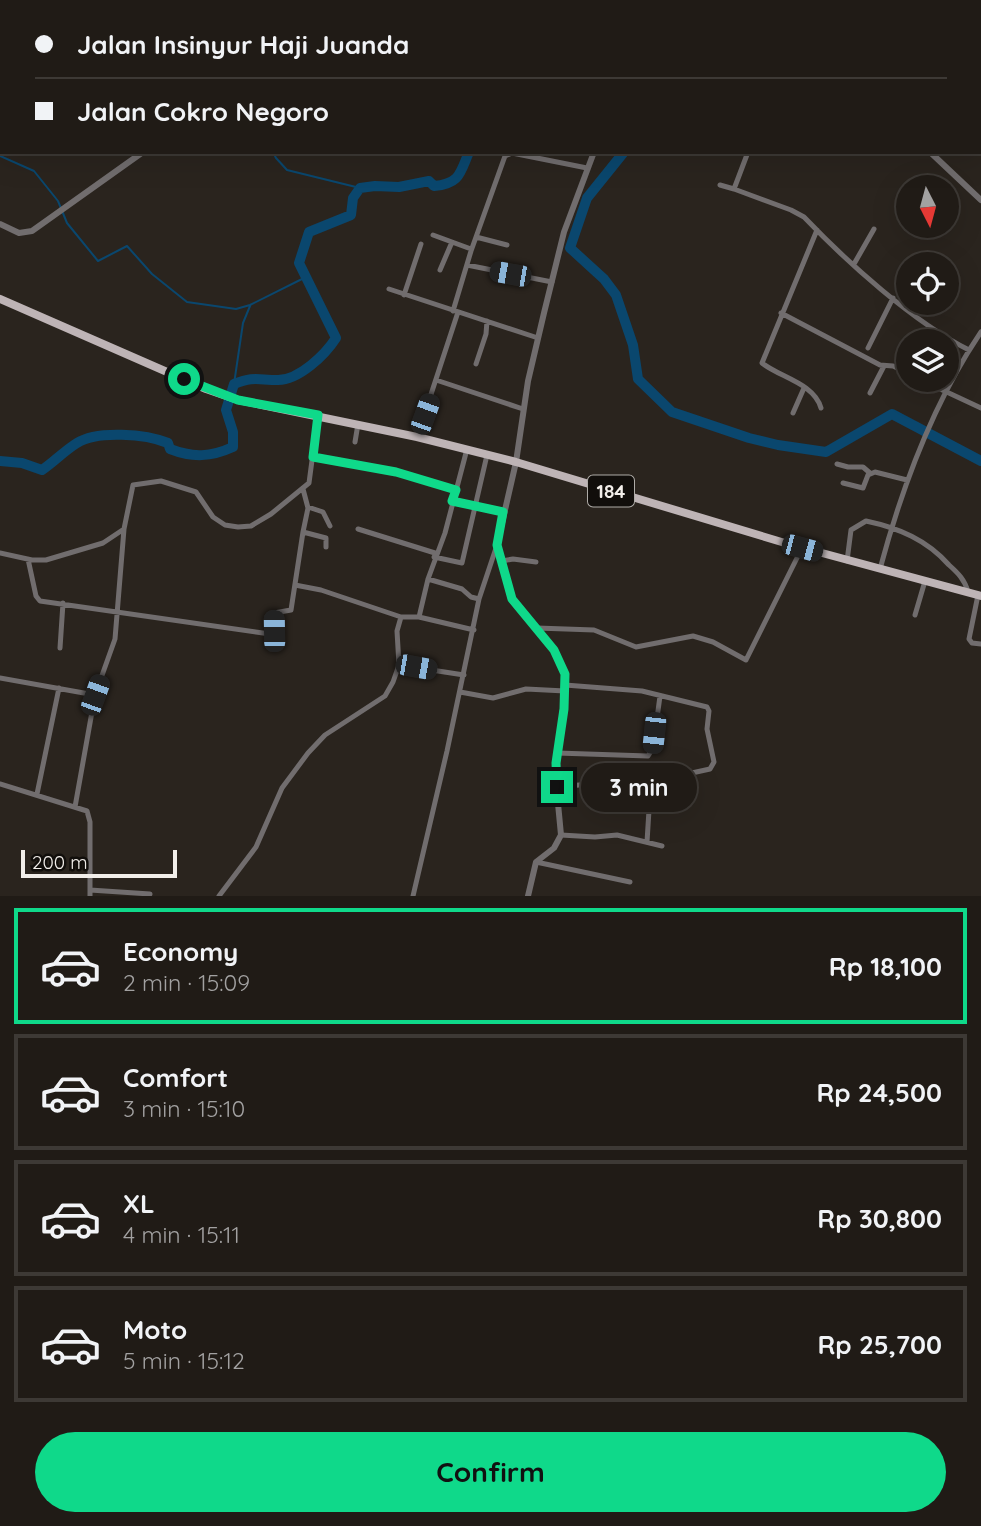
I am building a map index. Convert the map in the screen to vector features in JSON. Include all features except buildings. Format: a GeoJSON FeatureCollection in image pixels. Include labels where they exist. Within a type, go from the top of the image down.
{"type":"FeatureCollection","features":[{"type":"Feature","properties":{"kind":"main road","name":"184"},"geometry":{"type":"LineString","coordinates":[[0,299],[238,400],[467,449],[847,561],[979,596]]}},
{"type":"Feature","properties":{"kind":"street"},"geometry":{"type":"LineString","coordinates":[[0,225],[25,233],[40,226],[140,154]]}},
{"type":"Feature","properties":{"kind":"street"},"geometry":{"type":"LineString","coordinates":[[413,896],[479,599],[497,545],[516,463],[523,409],[538,338],[564,232],[593,154]]}},
{"type":"Feature","properties":{"kind":"street"},"geometry":{"type":"LineString","coordinates":[[734,189],[747,154]]}},
{"type":"Feature","properties":{"kind":"street"},"geometry":{"type":"LineString","coordinates":[[936,154],[981,200]]}},
{"type":"Feature","properties":{"kind":"street"},"geometry":{"type":"LineString","coordinates":[[416,437],[436,380],[471,249],[506,155],[521,155],[587,168]]}},
{"type":"Feature","properties":{"kind":"street"},"geometry":{"type":"LineString","coordinates":[[720,185],[798,213],[894,298],[948,340],[968,350]]}},
{"type":"Feature","properties":{"kind":"street"},"geometry":{"type":"LineString","coordinates":[[854,264],[874,229]]}},
{"type":"Feature","properties":{"kind":"street"},"geometry":{"type":"LineString","coordinates":[[817,230],[762,363],[804,388],[817,399],[821,408]]}},
{"type":"Feature","properties":{"kind":"street"},"geometry":{"type":"LineString","coordinates":[[433,235],[471,249]]}},
{"type":"Feature","properties":{"kind":"street"},"geometry":{"type":"LineString","coordinates":[[476,237],[507,245]]}},
{"type":"Feature","properties":{"kind":"street"},"geometry":{"type":"LineString","coordinates":[[440,270],[452,242]]}},
{"type":"Feature","properties":{"kind":"street"},"geometry":{"type":"LineString","coordinates":[[404,295],[421,244]]}},
{"type":"Feature","properties":{"kind":"street"},"geometry":{"type":"LineString","coordinates":[[467,265],[552,282]]}},
{"type":"Feature","properties":{"kind":"street"},"geometry":{"type":"LineString","coordinates":[[389,289],[538,338]]}},
{"type":"Feature","properties":{"kind":"street"},"geometry":{"type":"LineString","coordinates":[[868,348],[894,298]]}},
{"type":"Feature","properties":{"kind":"street"},"geometry":{"type":"LineString","coordinates":[[781,313],[884,366],[896,367]]}},
{"type":"Feature","properties":{"kind":"street"},"geometry":{"type":"LineString","coordinates":[[476,364],[486,334],[487,321]]}},
{"type":"Feature","properties":{"kind":"street"},"geometry":{"type":"LineString","coordinates":[[959,368],[981,332]]}},
{"type":"Feature","properties":{"kind":"street"},"geometry":{"type":"LineString","coordinates":[[870,393],[884,366]]}},
{"type":"Feature","properties":{"kind":"street"},"geometry":{"type":"LineString","coordinates":[[436,380],[523,409]]}},
{"type":"Feature","properties":{"kind":"street"},"geometry":{"type":"LineString","coordinates":[[793,413],[804,388]]}},
{"type":"Feature","properties":{"kind":"street"},"geometry":{"type":"LineString","coordinates":[[880,569],[906,480],[947,392],[981,408]]}},
{"type":"Feature","properties":{"kind":"street"},"geometry":{"type":"LineString","coordinates":[[75,807],[95,695],[113,647],[124,529],[132,488],[136,483],[161,481],[192,490],[199,495],[213,517],[225,525],[237,527],[257,523],[287,503],[310,479],[318,415]]}},
{"type":"Feature","properties":{"kind":"street"},"geometry":{"type":"LineString","coordinates":[[355,442],[358,424]]}},
{"type":"Feature","properties":{"kind":"street"},"geometry":{"type":"LineString","coordinates":[[419,617],[467,449]]}},
{"type":"Feature","properties":{"kind":"street"},"geometry":{"type":"LineString","coordinates":[[358,529],[461,563],[486,455]]}},
{"type":"Feature","properties":{"kind":"street"},"geometry":{"type":"LineString","coordinates":[[313,457],[396,472],[456,490]]}},
{"type":"Feature","properties":{"kind":"street"},"geometry":{"type":"LineString","coordinates":[[838,464],[863,467],[870,473],[878,472],[906,480]]}},
{"type":"Feature","properties":{"kind":"street"},"geometry":{"type":"LineString","coordinates":[[843,483],[863,488],[870,473]]}},
{"type":"Feature","properties":{"kind":"street"},"geometry":{"type":"LineString","coordinates":[[28,559],[38,600],[270,634],[274,631],[274,613],[291,610],[308,507],[303,489]]}},
{"type":"Feature","properties":{"kind":"street"},"geometry":{"type":"LineString","coordinates":[[452,501],[503,512]]}},
{"type":"Feature","properties":{"kind":"street"},"geometry":{"type":"LineString","coordinates":[[308,507],[324,512],[330,526]]}},
{"type":"Feature","properties":{"kind":"street"},"geometry":{"type":"LineString","coordinates":[[847,561],[849,533],[855,527],[866,521],[891,527],[926,543],[941,555],[962,579],[968,593]]}},
{"type":"Feature","properties":{"kind":"street"},"geometry":{"type":"LineString","coordinates":[[0,553],[46,560],[103,543],[124,529]]}},
{"type":"Feature","properties":{"kind":"street"},"geometry":{"type":"LineString","coordinates":[[303,532],[326,538],[326,547]]}},
{"type":"Feature","properties":{"kind":"street"},"geometry":{"type":"LineString","coordinates":[[497,545],[512,599],[537,628],[562,664],[565,688],[557,753],[561,835],[554,848],[536,862],[528,896]]}},
{"type":"Feature","properties":{"kind":"street"},"geometry":{"type":"LineString","coordinates":[[537,628],[594,630],[636,647],[693,636],[713,642],[746,660],[802,548]]}},
{"type":"Feature","properties":{"kind":"street"},"geometry":{"type":"LineString","coordinates":[[502,561],[513,559],[536,562]]}},
{"type":"Feature","properties":{"kind":"street"},"geometry":{"type":"LineString","coordinates":[[428,579],[457,587],[474,600],[479,599]]}},
{"type":"Feature","properties":{"kind":"street"},"geometry":{"type":"LineString","coordinates":[[915,615],[925,581]]}},
{"type":"Feature","properties":{"kind":"street"},"geometry":{"type":"LineString","coordinates":[[295,585],[321,590],[401,617],[419,617],[474,629]]}},
{"type":"Feature","properties":{"kind":"street"},"geometry":{"type":"LineString","coordinates":[[979,596],[969,639],[972,643],[981,644]]}},
{"type":"Feature","properties":{"kind":"street"},"geometry":{"type":"LineString","coordinates":[[60,648],[63,603]]}},
{"type":"Feature","properties":{"kind":"street"},"geometry":{"type":"LineString","coordinates":[[219,896],[256,847],[277,797],[296,769],[325,735],[385,696],[398,665],[397,631],[401,617]]}},
{"type":"Feature","properties":{"kind":"street"},"geometry":{"type":"LineString","coordinates":[[398,665],[464,676]]}},
{"type":"Feature","properties":{"kind":"street"},"geometry":{"type":"LineString","coordinates":[[0,678],[95,695]]}},
{"type":"Feature","properties":{"kind":"street"},"geometry":{"type":"LineString","coordinates":[[37,794],[60,688]]}},
{"type":"Feature","properties":{"kind":"street"},"geometry":{"type":"LineString","coordinates":[[460,692],[493,698],[526,689],[636,690],[708,708],[707,729],[714,762],[712,768],[651,778],[557,787]]}},
{"type":"Feature","properties":{"kind":"street"},"geometry":{"type":"LineString","coordinates":[[557,753],[648,756],[653,748],[660,696]]}},
{"type":"Feature","properties":{"kind":"street"},"geometry":{"type":"LineString","coordinates":[[647,842],[651,778]]}},
{"type":"Feature","properties":{"kind":"street"},"geometry":{"type":"LineString","coordinates":[[0,784],[85,809],[89,816],[90,893],[150,894]]}},
{"type":"Feature","properties":{"kind":"street"},"geometry":{"type":"LineString","coordinates":[[561,835],[617,835],[662,846]]}},
{"type":"Feature","properties":{"kind":"street"},"geometry":{"type":"LineString","coordinates":[[536,862],[630,882]]}},
{"type":"Feature","properties":{"kind":"waterway"},"geometry":{"type":"LineString","coordinates":[[274,154],[287,170],[360,188]]}},
{"type":"Feature","properties":{"kind":"waterway"},"geometry":{"type":"LineString","coordinates":[[0,461],[22,463],[42,470],[77,443],[109,435],[159,440],[168,443],[170,449],[194,455],[217,453],[233,447],[233,432],[226,410],[234,384],[251,379],[278,380],[294,376],[318,359],[336,338],[299,263],[309,232],[351,215],[353,198],[360,188],[399,187],[429,181],[434,186],[449,183],[458,176],[468,154]]}},
{"type":"Feature","properties":{"kind":"waterway"},"geometry":{"type":"LineString","coordinates":[[622,154],[587,198],[570,248],[604,279],[616,295],[633,345],[638,379],[672,412],[749,438],[826,452],[892,414],[981,461]]}},
{"type":"Feature","properties":{"kind":"waterway"},"geometry":{"type":"LineString","coordinates":[[0,156],[34,171],[58,201],[67,223],[98,261],[127,246],[152,274],[187,302],[236,309],[250,305],[306,277]]}},
{"type":"Feature","properties":{"kind":"waterway"},"geometry":{"type":"LineString","coordinates":[[234,384],[243,323],[250,306]]}},
{"type":"Feature","properties":{"kind":"route"},"geometry":{"type":"LineString","coordinates":[[184,379],[238,400],[318,415],[313,457],[396,472],[456,490],[452,501],[503,512],[497,545],[512,599],[554,650],[565,674],[564,709],[555,772],[557,787]]}}]}
